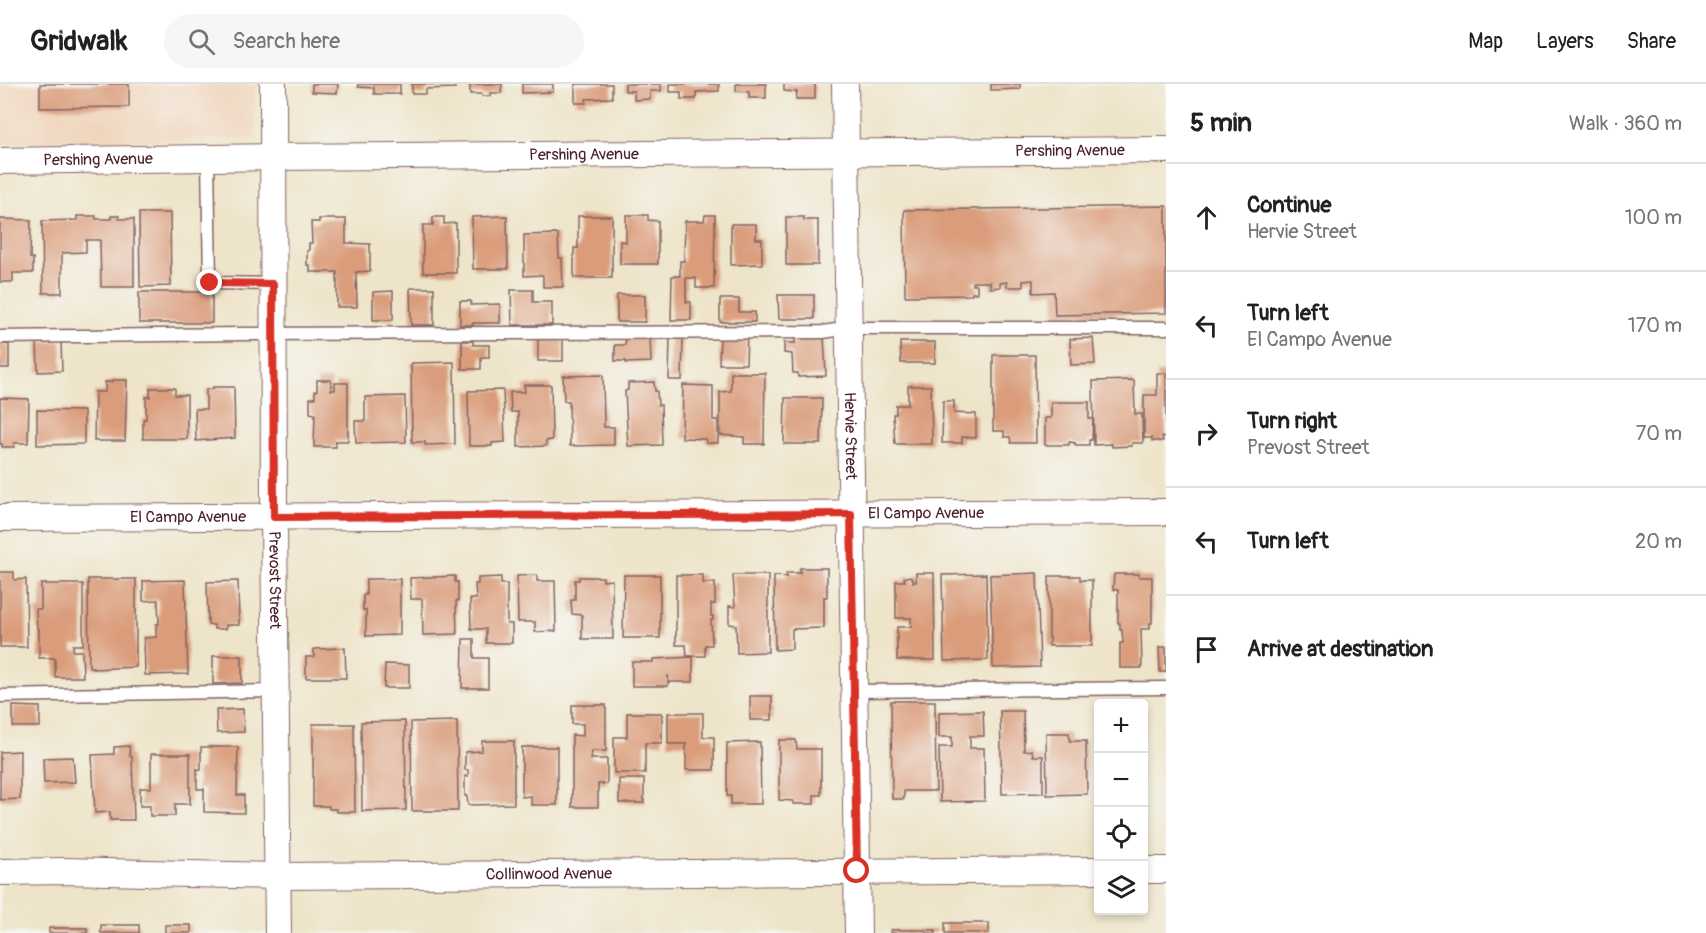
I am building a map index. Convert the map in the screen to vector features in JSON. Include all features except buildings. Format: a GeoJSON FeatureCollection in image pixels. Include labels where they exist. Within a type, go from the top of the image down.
{"type":"FeatureCollection","features":[{"type":"Feature","properties":{"kind":"street","name":"Prevost Street"},"geometry":{"type":"LineString","coordinates":[[273,84],[278,933]]}},
{"type":"Feature","properties":{"kind":"street","name":"Hervie Street"},"geometry":{"type":"LineString","coordinates":[[845,84],[858,933]]}},
{"type":"Feature","properties":{"kind":"street","name":"Pershing Avenue"},"geometry":{"type":"LineString","coordinates":[[0,161],[1166,150]]}},
{"type":"Feature","properties":{"kind":"street","name":"El Campo Avenue"},"geometry":{"type":"LineString","coordinates":[[0,519],[1166,512]]}},
{"type":"Feature","properties":{"kind":"street","name":"Collinwood Avenue"},"geometry":{"type":"LineString","coordinates":[[0,872],[64,871],[277,876],[1094,870]]}},
{"type":"Feature","properties":{"kind":"street"},"geometry":{"type":"LineString","coordinates":[[1148,870],[1166,870]]}},
{"type":"Feature","properties":{"kind":"lane"},"geometry":{"type":"LineString","coordinates":[[208,158],[210,283],[273,284]]}},
{"type":"Feature","properties":{"kind":"lane"},"geometry":{"type":"LineString","coordinates":[[0,337],[823,332],[849,328],[1166,328]]}},
{"type":"Feature","properties":{"kind":"lane"},"geometry":{"type":"LineString","coordinates":[[854,691],[1166,688]]}},
{"type":"Feature","properties":{"kind":"lane"},"geometry":{"type":"LineString","coordinates":[[0,696],[275,691]]}},
{"type":"Feature","properties":{"kind":"shaded area"},"geometry":{"type":"Polygon","coordinates":[[[0,84],[255,84],[255,138],[0,144],[0,84]]]}},
{"type":"Feature","properties":{"kind":"route"},"geometry":{"type":"LineString","coordinates":[[210,283],[273,284],[274,517],[851,514],[857,871]]}}]}
